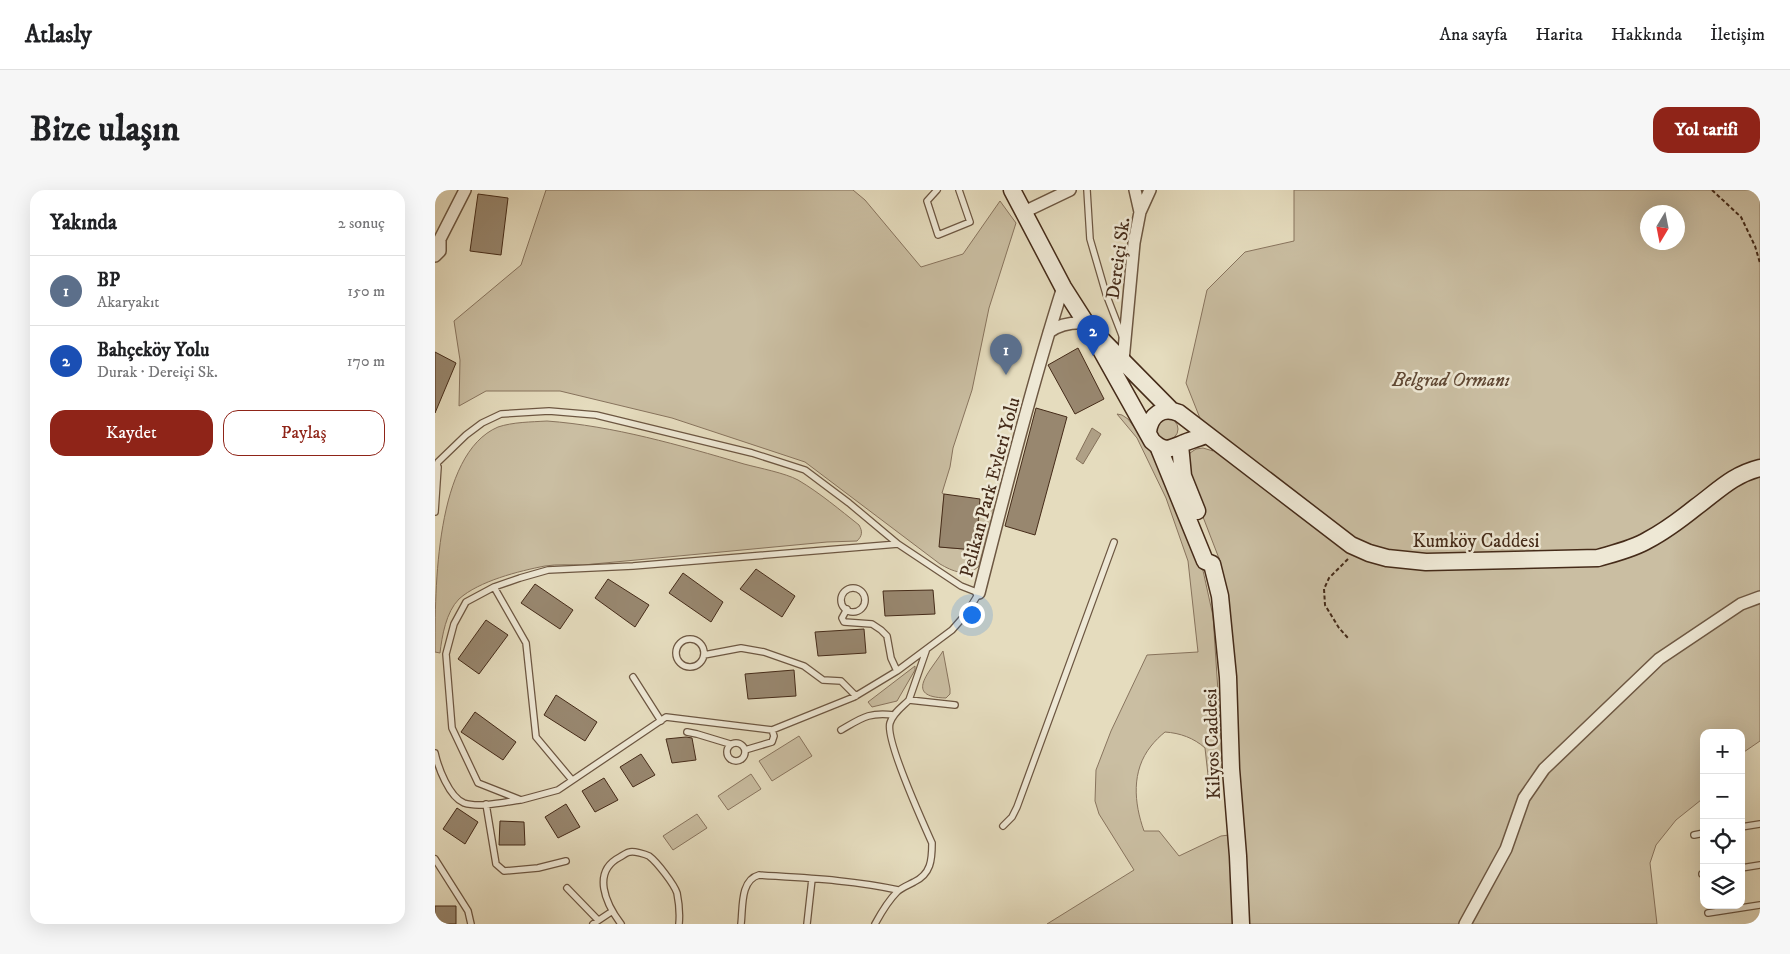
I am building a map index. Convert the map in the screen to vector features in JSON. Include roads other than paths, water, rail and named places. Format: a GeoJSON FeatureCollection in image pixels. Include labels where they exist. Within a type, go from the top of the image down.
{"type":"FeatureCollection","features":[{"type":"Feature","properties":{"kind":"street"},"geometry":{"type":"LineString","coordinates":[[435,256],[440,251],[438,240],[465,190]]}},
{"type":"Feature","properties":{"kind":"street"},"geometry":{"type":"LineString","coordinates":[[1012,190],[1063,287],[1086,323],[1152,441],[1164,449],[1173,449],[1181,444],[1207,435]]}},
{"type":"Feature","properties":{"kind":"street"},"geometry":{"type":"LineString","coordinates":[[1024,212],[1070,190]]}},
{"type":"Feature","properties":{"kind":"street"},"geometry":{"type":"LineString","coordinates":[[1135,190],[1140,212]]}},
{"type":"Feature","properties":{"kind":"street","name":"Dereiçi Sk."},"geometry":{"type":"LineString","coordinates":[[1123,362],[1134,243],[1140,212],[1150,190]]}},
{"type":"Feature","properties":{"kind":"street","name":"Pelikan Park Evleri Yolu"},"geometry":{"type":"LineString","coordinates":[[979,593],[1003,496],[1063,287]]}},
{"type":"Feature","properties":{"kind":"street"},"geometry":{"type":"LineString","coordinates":[[1049,332],[1061,325],[1074,322],[1086,323]]}},
{"type":"Feature","properties":{"kind":"street","name":"Kumköy Caddesi"},"geometry":{"type":"LineString","coordinates":[[1086,323],[1123,362],[1178,414],[1351,545],[1387,558],[1426,562],[1598,558],[1649,540],[1730,480],[1750,470],[1760,468]]}},
{"type":"Feature","properties":{"kind":"street"},"geometry":{"type":"LineString","coordinates":[[1148,432],[1151,419],[1156,413],[1164,410],[1178,414],[1187,427],[1187,433],[1181,444],[1183,476],[1215,558],[1212,564],[1205,560],[1158,446]]}},
{"type":"Feature","properties":{"kind":"street","name":"Kilyos Caddesi"},"geometry":{"type":"LineString","coordinates":[[1212,564],[1221,596],[1229,677],[1231,769],[1241,924]]}},
{"type":"Feature","properties":{"kind":"street"},"geometry":{"type":"LineString","coordinates":[[1465,924],[1506,850],[1524,798],[1544,769],[1659,659],[1741,604],[1760,597]]}},
{"type":"Feature","properties":{"kind":"lane"},"geometry":{"type":"LineString","coordinates":[[937,190],[927,201],[937,235],[971,222],[959,190]]}},
{"type":"Feature","properties":{"kind":"lane"},"geometry":{"type":"LineString","coordinates":[[1087,190],[1090,239],[1106,294],[1125,343]]}},
{"type":"Feature","properties":{"kind":"lane"},"geometry":{"type":"LineString","coordinates":[[435,470],[438,462],[466,435],[482,423],[501,414],[549,411],[596,415],[751,453],[805,470],[849,503],[898,544],[961,586],[979,593],[966,614],[952,630],[897,671],[856,696],[772,730],[666,717],[558,790],[521,800],[476,805],[463,803],[451,791],[439,769],[435,753]]}},
{"type":"Feature","properties":{"kind":"lane"},"geometry":{"type":"LineString","coordinates":[[435,512],[438,462]]}},
{"type":"Feature","properties":{"kind":"lane"},"geometry":{"type":"LineString","coordinates":[[1003,826],[1012,817],[1017,807],[1115,542]]}},
{"type":"Feature","properties":{"kind":"lane"},"geometry":{"type":"LineString","coordinates":[[521,800],[478,783],[452,728],[446,654],[453,624],[466,602],[494,587],[547,570],[633,566],[898,544]]}},
{"type":"Feature","properties":{"kind":"lane"},"geometry":{"type":"LineString","coordinates":[[494,587],[526,643],[536,738],[572,780]]}},
{"type":"Feature","properties":{"kind":"lane"},"geometry":{"type":"LineString","coordinates":[[849,588],[861,591],[865,602],[861,609],[854,612],[847,609],[841,604],[843,593],[849,588]]}},
{"type":"Feature","properties":{"kind":"lane"},"geometry":{"type":"LineString","coordinates":[[847,609],[842,618],[844,622],[872,624],[887,636],[891,658],[897,671]]}},
{"type":"Feature","properties":{"kind":"lane"},"geometry":{"type":"LineString","coordinates":[[691,639],[700,642],[705,650],[704,655],[700,664],[687,668],[679,662],[676,654],[682,642],[691,639]]}},
{"type":"Feature","properties":{"kind":"lane"},"geometry":{"type":"LineString","coordinates":[[704,655],[741,648],[764,652],[804,666],[823,680],[841,681],[856,696]]}},
{"type":"Feature","properties":{"kind":"lane"},"geometry":{"type":"LineString","coordinates":[[875,924],[884,907],[899,890],[919,880],[929,870],[932,858],[932,843],[896,755],[889,732],[889,723],[894,715],[909,700],[926,651]]}},
{"type":"Feature","properties":{"kind":"lane"},"geometry":{"type":"LineString","coordinates":[[633,677],[661,721]]}},
{"type":"Feature","properties":{"kind":"lane"},"geometry":{"type":"LineString","coordinates":[[909,700],[955,705]]}},
{"type":"Feature","properties":{"kind":"lane"},"geometry":{"type":"LineString","coordinates":[[841,730],[867,715],[880,713],[894,715]]}},
{"type":"Feature","properties":{"kind":"lane"},"geometry":{"type":"LineString","coordinates":[[745,750],[772,742],[774,736],[772,730]]}},
{"type":"Feature","properties":{"kind":"lane"},"geometry":{"type":"LineString","coordinates":[[687,732],[730,744],[739,743],[745,750]]}},
{"type":"Feature","properties":{"kind":"lane"},"geometry":{"type":"LineString","coordinates":[[730,744],[726,752],[730,760],[742,759],[745,750]]}},
{"type":"Feature","properties":{"kind":"lane"},"geometry":{"type":"LineString","coordinates":[[485,804],[496,864],[504,871],[538,868],[566,860]]}},
{"type":"Feature","properties":{"kind":"lane"},"geometry":{"type":"LineString","coordinates":[[1745,826],[1760,824]]}},
{"type":"Feature","properties":{"kind":"lane"},"geometry":{"type":"LineString","coordinates":[[1694,834],[1700,833]]}},
{"type":"Feature","properties":{"kind":"lane"},"geometry":{"type":"LineString","coordinates":[[621,924],[611,912],[604,890],[603,876],[613,861],[630,852],[648,855],[659,866],[672,885],[676,891],[680,912],[679,924]]}},
{"type":"Feature","properties":{"kind":"lane"},"geometry":{"type":"LineString","coordinates":[[435,859],[468,911],[471,924]]}},
{"type":"Feature","properties":{"kind":"lane"},"geometry":{"type":"LineString","coordinates":[[1745,867],[1760,865]]}},
{"type":"Feature","properties":{"kind":"lane"},"geometry":{"type":"LineString","coordinates":[[741,924],[746,884],[752,877],[759,875],[880,886],[899,890]]}},
{"type":"Feature","properties":{"kind":"lane"},"geometry":{"type":"LineString","coordinates":[[807,924],[813,879]]}},
{"type":"Feature","properties":{"kind":"lane"},"geometry":{"type":"LineString","coordinates":[[567,888],[596,922],[611,912]]}},
{"type":"Feature","properties":{"kind":"lane"},"geometry":{"type":"LineString","coordinates":[[1708,913],[1760,905]]}},
{"type":"Feature","properties":{"kind":"place","name":"Bahçeköy Yolu"},"geometry":{"type":"Point","coordinates":[1093,356]}},
{"type":"Feature","properties":{"kind":"place","name":"BP"},"geometry":{"type":"Point","coordinates":[1006,375]}},
{"type":"Feature","properties":{"kind":"park label","name":"Belgrad Ormanı"},"geometry":{"type":"Point","coordinates":[1451,379]}}]}
